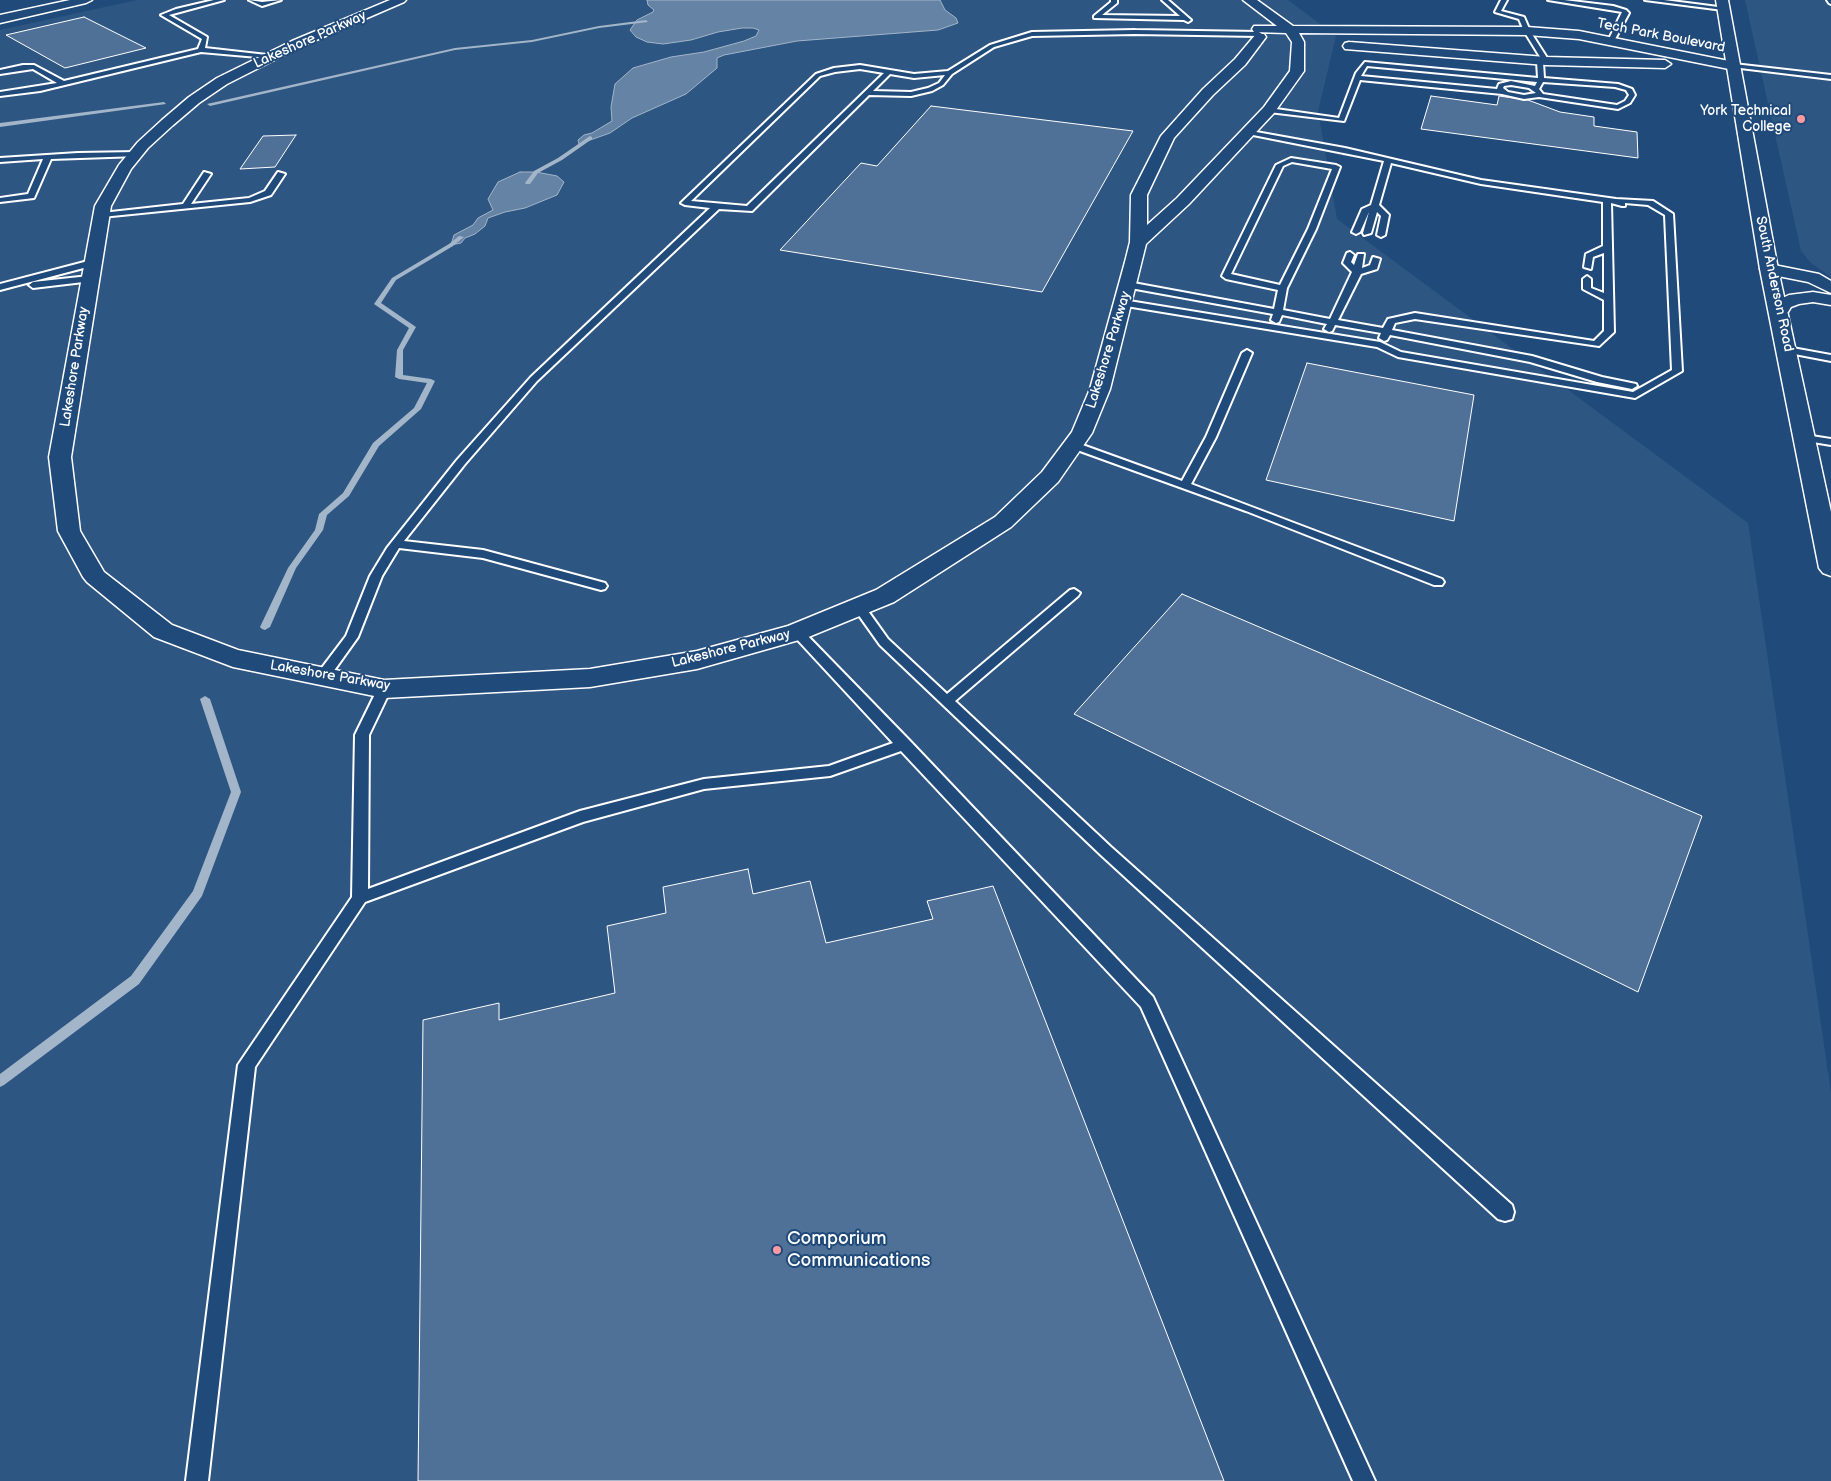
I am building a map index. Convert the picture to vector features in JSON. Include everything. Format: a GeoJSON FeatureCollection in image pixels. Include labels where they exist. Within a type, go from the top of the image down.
{"type":"FeatureCollection","features":[{"type":"Feature","properties":{"kind":"street"},"geometry":{"type":"LineString","coordinates":[[0,19],[86,0]]}},
{"type":"Feature","properties":{"kind":"street"},"geometry":{"type":"LineString","coordinates":[[1249,0],[1290,29],[1302,43]]}},
{"type":"Feature","properties":{"kind":"street","name":"Lakeshore Parkway"},"geometry":{"type":"LineString","coordinates":[[398,3],[267,57],[222,81],[194,100],[143,145],[136,154],[103,206],[60,457],[69,531],[95,577],[163,631],[233,658],[384,688],[590,678],[697,660],[797,632],[885,596],[1003,522],[1050,477],[1082,433],[1100,389],[1126,294],[1138,242],[1139,195],[1168,136],[1208,92],[1240,62],[1257,29]]}},
{"type":"Feature","properties":{"kind":"street","name":"South Anderson Road"},"geometry":{"type":"LineString","coordinates":[[1722,4],[1768,269],[1787,350],[1831,568]]}},
{"type":"Feature","properties":{"kind":"street"},"geometry":{"type":"LineString","coordinates":[[1257,29],[1302,43]]}},
{"type":"Feature","properties":{"kind":"street","name":"Tech Park Boulevard"},"geometry":{"type":"LineString","coordinates":[[1257,29],[1527,31],[1579,35],[1734,66]]}},
{"type":"Feature","properties":{"kind":"street"},"geometry":{"type":"LineString","coordinates":[[1138,242],[1183,201],[1269,110],[1297,71],[1302,43]]}},
{"type":"Feature","properties":{"kind":"street","name":"Tech Park Boulevard"},"geometry":{"type":"LineString","coordinates":[[1336,45],[1543,61],[1734,66]]}},
{"type":"Feature","properties":{"kind":"street"},"geometry":{"type":"LineString","coordinates":[[1768,269],[1813,278],[1831,288]]}},
{"type":"Feature","properties":{"kind":"street"},"geometry":{"type":"LineString","coordinates":[[1778,308],[1782,308],[1789,301],[1803,298],[1831,300]]}},
{"type":"Feature","properties":{"kind":"lane"},"geometry":{"type":"LineString","coordinates":[[201,50],[205,38],[164,16],[178,10],[221,0]]}},
{"type":"Feature","properties":{"kind":"lane"},"geometry":{"type":"LineString","coordinates":[[252,0],[262,4],[278,0]]}},
{"type":"Feature","properties":{"kind":"lane"},"geometry":{"type":"LineString","coordinates":[[1114,0],[1114,3],[1096,17],[1186,18]]}},
{"type":"Feature","properties":{"kind":"lane"},"geometry":{"type":"LineString","coordinates":[[1165,0],[1192,23]]}},
{"type":"Feature","properties":{"kind":"lane"},"geometry":{"type":"LineString","coordinates":[[1504,0],[1498,12],[1522,18],[1543,61],[1542,80],[1537,92]]}},
{"type":"Feature","properties":{"kind":"lane"},"geometry":{"type":"LineString","coordinates":[[1551,0],[1624,11],[1626,13],[1611,41]]}},
{"type":"Feature","properties":{"kind":"lane"},"geometry":{"type":"LineString","coordinates":[[1648,0],[1722,4]]}},
{"type":"Feature","properties":{"kind":"lane"},"geometry":{"type":"LineString","coordinates":[[868,93],[911,94],[930,90],[942,84],[950,73],[992,46],[1032,34],[1257,29]]}},
{"type":"Feature","properties":{"kind":"lane"},"geometry":{"type":"LineString","coordinates":[[1,93],[62,83],[201,50],[267,57]]}},
{"type":"Feature","properties":{"kind":"lane"},"geometry":{"type":"LineString","coordinates":[[1269,110],[1342,120],[1357,78],[1365,64],[1616,85],[1629,89],[1632,95],[1628,102],[1618,107],[1537,92],[1518,84]]}},
{"type":"Feature","properties":{"kind":"lane"},"geometry":{"type":"LineString","coordinates":[[1734,66],[1831,77]]}},
{"type":"Feature","properties":{"kind":"lane"},"geometry":{"type":"LineString","coordinates":[[0,72],[23,67],[34,67],[62,83]]}},
{"type":"Feature","properties":{"kind":"lane"},"geometry":{"type":"LineString","coordinates":[[889,72],[749,209],[685,204],[818,75],[834,70],[860,67],[914,76],[950,73]]}},
{"type":"Feature","properties":{"kind":"lane"},"geometry":{"type":"LineString","coordinates":[[1357,78],[1502,92],[1518,97],[1537,92]]}},
{"type":"Feature","properties":{"kind":"lane"},"geometry":{"type":"LineString","coordinates":[[1502,92],[1499,87],[1501,85],[1518,84],[1530,78]]}},
{"type":"Feature","properties":{"kind":"lane"},"geometry":{"type":"LineString","coordinates":[[1126,294],[1273,328],[1380,345],[1398,354],[1611,392],[1635,395],[1677,371],[1669,214],[1663,208],[1652,210],[1625,206],[1611,201],[1481,182],[1345,150],[1248,132]]}},
{"type":"Feature","properties":{"kind":"lane"},"geometry":{"type":"LineString","coordinates":[[1273,328],[1279,312],[1283,288],[1312,229],[1336,167],[1345,150]]}},
{"type":"Feature","properties":{"kind":"lane"},"geometry":{"type":"LineString","coordinates":[[0,160],[136,154]]}},
{"type":"Feature","properties":{"kind":"lane"},"geometry":{"type":"LineString","coordinates":[[0,200],[31,196],[48,157]]}},
{"type":"Feature","properties":{"kind":"lane"},"geometry":{"type":"LineString","coordinates":[[1283,288],[1226,276],[1280,165],[1292,160],[1336,167]]}},
{"type":"Feature","properties":{"kind":"lane"},"geometry":{"type":"LineString","coordinates":[[1367,233],[1388,160]]}},
{"type":"Feature","properties":{"kind":"lane"},"geometry":{"type":"LineString","coordinates":[[185,207],[207,174]]}},
{"type":"Feature","properties":{"kind":"lane"},"geometry":{"type":"LineString","coordinates":[[102,215],[250,200],[268,193],[281,174]]}},
{"type":"Feature","properties":{"kind":"lane"},"geometry":{"type":"LineString","coordinates":[[1380,345],[1391,321],[1415,316],[1596,344],[1609,332],[1611,201]]}},
{"type":"Feature","properties":{"kind":"lane"},"geometry":{"type":"LineString","coordinates":[[323,676],[352,637],[376,576],[396,544],[461,462],[534,379],[717,206]]}},
{"type":"Feature","properties":{"kind":"lane"},"geometry":{"type":"LineString","coordinates":[[1356,232],[1365,211],[1375,206]]}},
{"type":"Feature","properties":{"kind":"lane"},"geometry":{"type":"LineString","coordinates":[[1375,206],[1385,215],[1381,236]]}},
{"type":"Feature","properties":{"kind":"lane"},"geometry":{"type":"LineString","coordinates":[[1588,267],[1589,256],[1609,247]]}},
{"type":"Feature","properties":{"kind":"lane"},"geometry":{"type":"LineString","coordinates":[[1350,254],[1347,263],[1357,272]]}},
{"type":"Feature","properties":{"kind":"lane"},"geometry":{"type":"LineString","coordinates":[[1327,336],[1357,272],[1361,256]]}},
{"type":"Feature","properties":{"kind":"lane"},"geometry":{"type":"LineString","coordinates":[[1357,272],[1374,267],[1376,259]]}},
{"type":"Feature","properties":{"kind":"lane"},"geometry":{"type":"LineString","coordinates":[[0,288],[91,271]]}},
{"type":"Feature","properties":{"kind":"lane"},"geometry":{"type":"LineString","coordinates":[[0,288],[91,271]]}},
{"type":"Feature","properties":{"kind":"lane"},"geometry":{"type":"LineString","coordinates":[[1587,279],[1587,289],[1609,299]]}},
{"type":"Feature","properties":{"kind":"lane"},"geometry":{"type":"LineString","coordinates":[[1126,294],[1279,312],[1387,331],[1532,359],[1600,380],[1648,389]]}},
{"type":"Feature","properties":{"kind":"lane"},"geometry":{"type":"LineString","coordinates":[[1787,350],[1831,358]]}},
{"type":"Feature","properties":{"kind":"lane"},"geometry":{"type":"LineString","coordinates":[[1185,486],[1211,437],[1246,352]]}},
{"type":"Feature","properties":{"kind":"lane"},"geometry":{"type":"LineString","coordinates":[[1805,438],[1831,442]]}},
{"type":"Feature","properties":{"kind":"lane"},"geometry":{"type":"LineString","coordinates":[[1073,445],[1438,582]]}},
{"type":"Feature","properties":{"kind":"lane"},"geometry":{"type":"LineString","coordinates":[[396,544],[483,554],[601,586]]}},
{"type":"Feature","properties":{"kind":"lane"},"geometry":{"type":"LineString","coordinates":[[947,701],[1074,593]]}},
{"type":"Feature","properties":{"kind":"lane"},"geometry":{"type":"LineString","coordinates":[[859,607],[884,642],[1106,851],[1505,1212]]}},
{"type":"Feature","properties":{"kind":"lane"},"geometry":{"type":"LineString","coordinates":[[797,632],[1147,1002],[1364,1481]]}},
{"type":"Feature","properties":{"kind":"lane"},"geometry":{"type":"LineString","coordinates":[[197,1481],[247,1065],[360,898],[362,735],[384,688]]}},
{"type":"Feature","properties":{"kind":"lane"},"geometry":{"type":"LineString","coordinates":[[360,898],[580,818],[704,784],[830,772],[904,744]]}},
{"type":"Feature","properties":{"kind":"shaded area"},"geometry":{"type":"Polygon","coordinates":[[[137,0],[1288,0],[1336,36],[1318,111],[1337,219],[1748,523],[1831,1093],[1831,1481],[0,1481],[0,30],[137,0]]]}},
{"type":"Feature","properties":{"kind":"shaded area"},"geometry":{"type":"Polygon","coordinates":[[[647,0],[940,0],[945,10],[956,18],[958,23],[938,30],[797,41],[724,55],[717,58],[717,68],[686,94],[632,118],[610,133],[579,144],[578,140],[584,135],[592,133],[612,121],[611,107],[615,84],[633,68],[671,57],[704,52],[744,41],[756,36],[759,30],[742,28],[718,32],[691,40],[663,44],[647,42],[636,37],[630,30],[637,20],[653,12],[654,10],[648,5],[647,0]]]}},
{"type":"Feature","properties":{"kind":"shaded area","name":"York Technical College"},"geometry":{"type":"Polygon","coordinates":[[[1745,0],[1831,0],[1831,277],[1811,263],[1801,251],[1745,0]]]}},
{"type":"Feature","properties":{"kind":"shaded area"},"geometry":{"type":"Polygon","coordinates":[[[520,172],[536,172],[557,176],[564,182],[557,195],[525,208],[488,218],[485,226],[475,234],[465,238],[461,243],[451,245],[454,235],[473,225],[478,218],[493,210],[488,199],[498,182],[520,172]]]}},
{"type":"Feature","properties":{"kind":"building"},"geometry":{"type":"Polygon","coordinates":[[[84,17],[146,48],[65,68],[6,35],[84,17]]]}},
{"type":"Feature","properties":{"kind":"building"},"geometry":{"type":"Polygon","coordinates":[[[1431,96],[1497,105],[1499,96],[1528,100],[1560,112],[1594,117],[1594,126],[1637,132],[1638,158],[1421,129],[1431,96]]]}},
{"type":"Feature","properties":{"kind":"building"},"geometry":{"type":"Polygon","coordinates":[[[931,106],[1133,131],[1042,292],[780,250],[861,163],[877,166],[931,106]]]}},
{"type":"Feature","properties":{"kind":"building"},"geometry":{"type":"Polygon","coordinates":[[[296,135],[275,167],[240,169],[263,136],[296,135]]]}},
{"type":"Feature","properties":{"kind":"building"},"geometry":{"type":"Polygon","coordinates":[[[1307,363],[1474,395],[1454,521],[1266,480],[1307,363]]]}},
{"type":"Feature","properties":{"kind":"building"},"geometry":{"type":"Polygon","coordinates":[[[1182,594],[1702,816],[1638,992],[1074,714],[1182,594]]]}},
{"type":"Feature","properties":{"kind":"building","name":"Comporium Communications"},"geometry":{"type":"Polygon","coordinates":[[[748,869],[753,894],[810,881],[826,943],[933,919],[927,901],[993,886],[1224,1481],[418,1481],[423,1020],[499,1003],[499,1020],[615,993],[607,926],[666,913],[663,887],[748,869]]]}},
{"type":"Feature","properties":{"kind":"waterway"},"geometry":{"type":"LineString","coordinates":[[210,104],[455,49],[532,41],[599,27],[646,21]]}},
{"type":"Feature","properties":{"kind":"waterway"},"geometry":{"type":"LineString","coordinates":[[0,125],[164,103]]}},
{"type":"Feature","properties":{"kind":"waterway"},"geometry":{"type":"LineString","coordinates":[[528,183],[536,172],[560,159],[590,138]]}},
{"type":"Feature","properties":{"kind":"waterway"},"geometry":{"type":"LineString","coordinates":[[265,627],[292,568],[319,530],[323,514],[346,494],[376,445],[417,409],[431,381],[399,377],[400,350],[413,327],[377,304],[394,279],[461,237]]}},
{"type":"Feature","properties":{"kind":"waterway"},"geometry":{"type":"LineString","coordinates":[[0,1081],[135,980],[198,893],[236,792],[205,699]]}},
{"type":"Feature","properties":{"kind":"place","name":"York Technical College"},"geometry":{"type":"Point","coordinates":[1801,119]}},
{"type":"Feature","properties":{"kind":"place","name":"Comporium Communications"},"geometry":{"type":"Point","coordinates":[777,1250]}}]}
